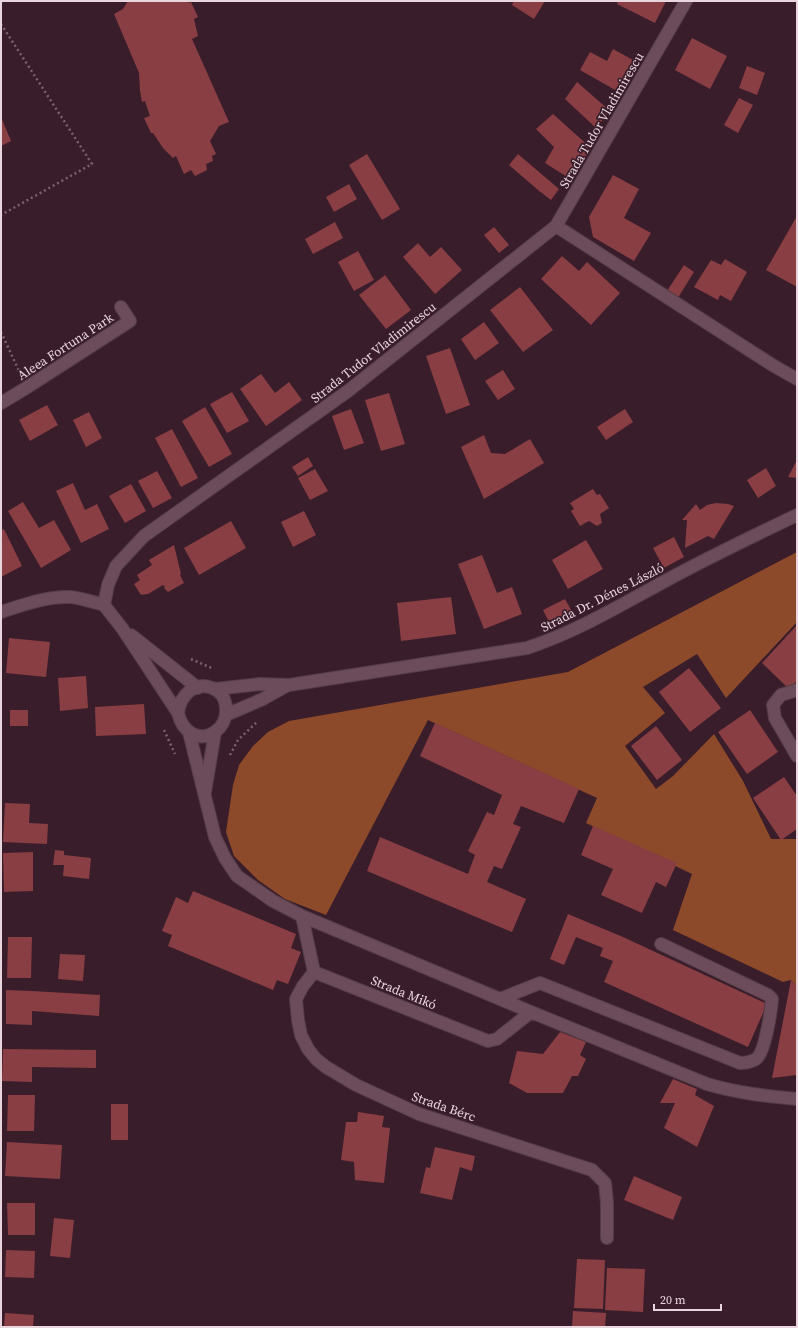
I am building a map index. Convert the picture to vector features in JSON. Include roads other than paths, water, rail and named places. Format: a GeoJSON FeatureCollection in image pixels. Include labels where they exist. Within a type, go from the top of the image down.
{"type":"FeatureCollection","features":[{"type":"Feature","properties":{"kind":"street","name":"Strada Tudor Vladimirescu"},"geometry":{"type":"LineString","coordinates":[[104,605],[108,584],[116,566],[144,536],[348,391],[556,226],[686,1]]}},
{"type":"Feature","properties":{"kind":"street"},"geometry":{"type":"LineString","coordinates":[[556,226],[774,366],[797,379]]}},
{"type":"Feature","properties":{"kind":"street","name":"Aleea Fortuna Park"},"geometry":{"type":"LineString","coordinates":[[1,403],[130,321],[121,307]]}},
{"type":"Feature","properties":{"kind":"street","name":"Strada Dr. Dénes László"},"geometry":{"type":"LineString","coordinates":[[289,685],[527,648],[546,642],[596,618],[699,563],[797,515]]}},
{"type":"Feature","properties":{"kind":"street"},"geometry":{"type":"LineString","coordinates":[[1,612],[39,600],[70,597],[104,605],[122,628],[178,713],[183,727],[189,732],[202,736],[215,732],[221,727],[226,714],[225,703],[222,696],[215,689]]}},
{"type":"Feature","properties":{"kind":"street"},"geometry":{"type":"LineString","coordinates":[[122,628],[198,688]]}},
{"type":"Feature","properties":{"kind":"street"},"geometry":{"type":"LineString","coordinates":[[178,713],[181,699],[186,694],[198,688],[205,687],[215,689],[260,684],[289,685]]}},
{"type":"Feature","properties":{"kind":"street"},"geometry":{"type":"LineString","coordinates":[[226,714],[263,699],[289,685]]}},
{"type":"Feature","properties":{"kind":"street"},"geometry":{"type":"LineString","coordinates":[[797,690],[782,695],[773,705],[775,718],[797,756]]}},
{"type":"Feature","properties":{"kind":"street"},"geometry":{"type":"LineString","coordinates":[[189,732],[215,837],[225,858],[238,876],[273,901],[302,916],[707,1084],[752,1094],[797,1099]]}},
{"type":"Feature","properties":{"kind":"street"},"geometry":{"type":"LineString","coordinates":[[204,797],[215,732]]}},
{"type":"Feature","properties":{"kind":"street"},"geometry":{"type":"LineString","coordinates":[[302,916],[314,972]]}},
{"type":"Feature","properties":{"kind":"street"},"geometry":{"type":"LineString","coordinates":[[500,999],[540,983],[740,1063],[756,1059],[762,1052],[772,1007],[772,999],[768,995],[661,944]]}},
{"type":"Feature","properties":{"kind":"street","name":"Strada Mikó"},"geometry":{"type":"LineString","coordinates":[[314,972],[488,1041],[497,1039],[531,1012]]}},
{"type":"Feature","properties":{"kind":"street","name":"Strada Bérc"},"geometry":{"type":"LineString","coordinates":[[314,972],[303,986],[296,999],[301,1035],[308,1049],[316,1059],[326,1067],[356,1085],[419,1114],[592,1170],[605,1184],[607,1203],[607,1238]]}}]}
